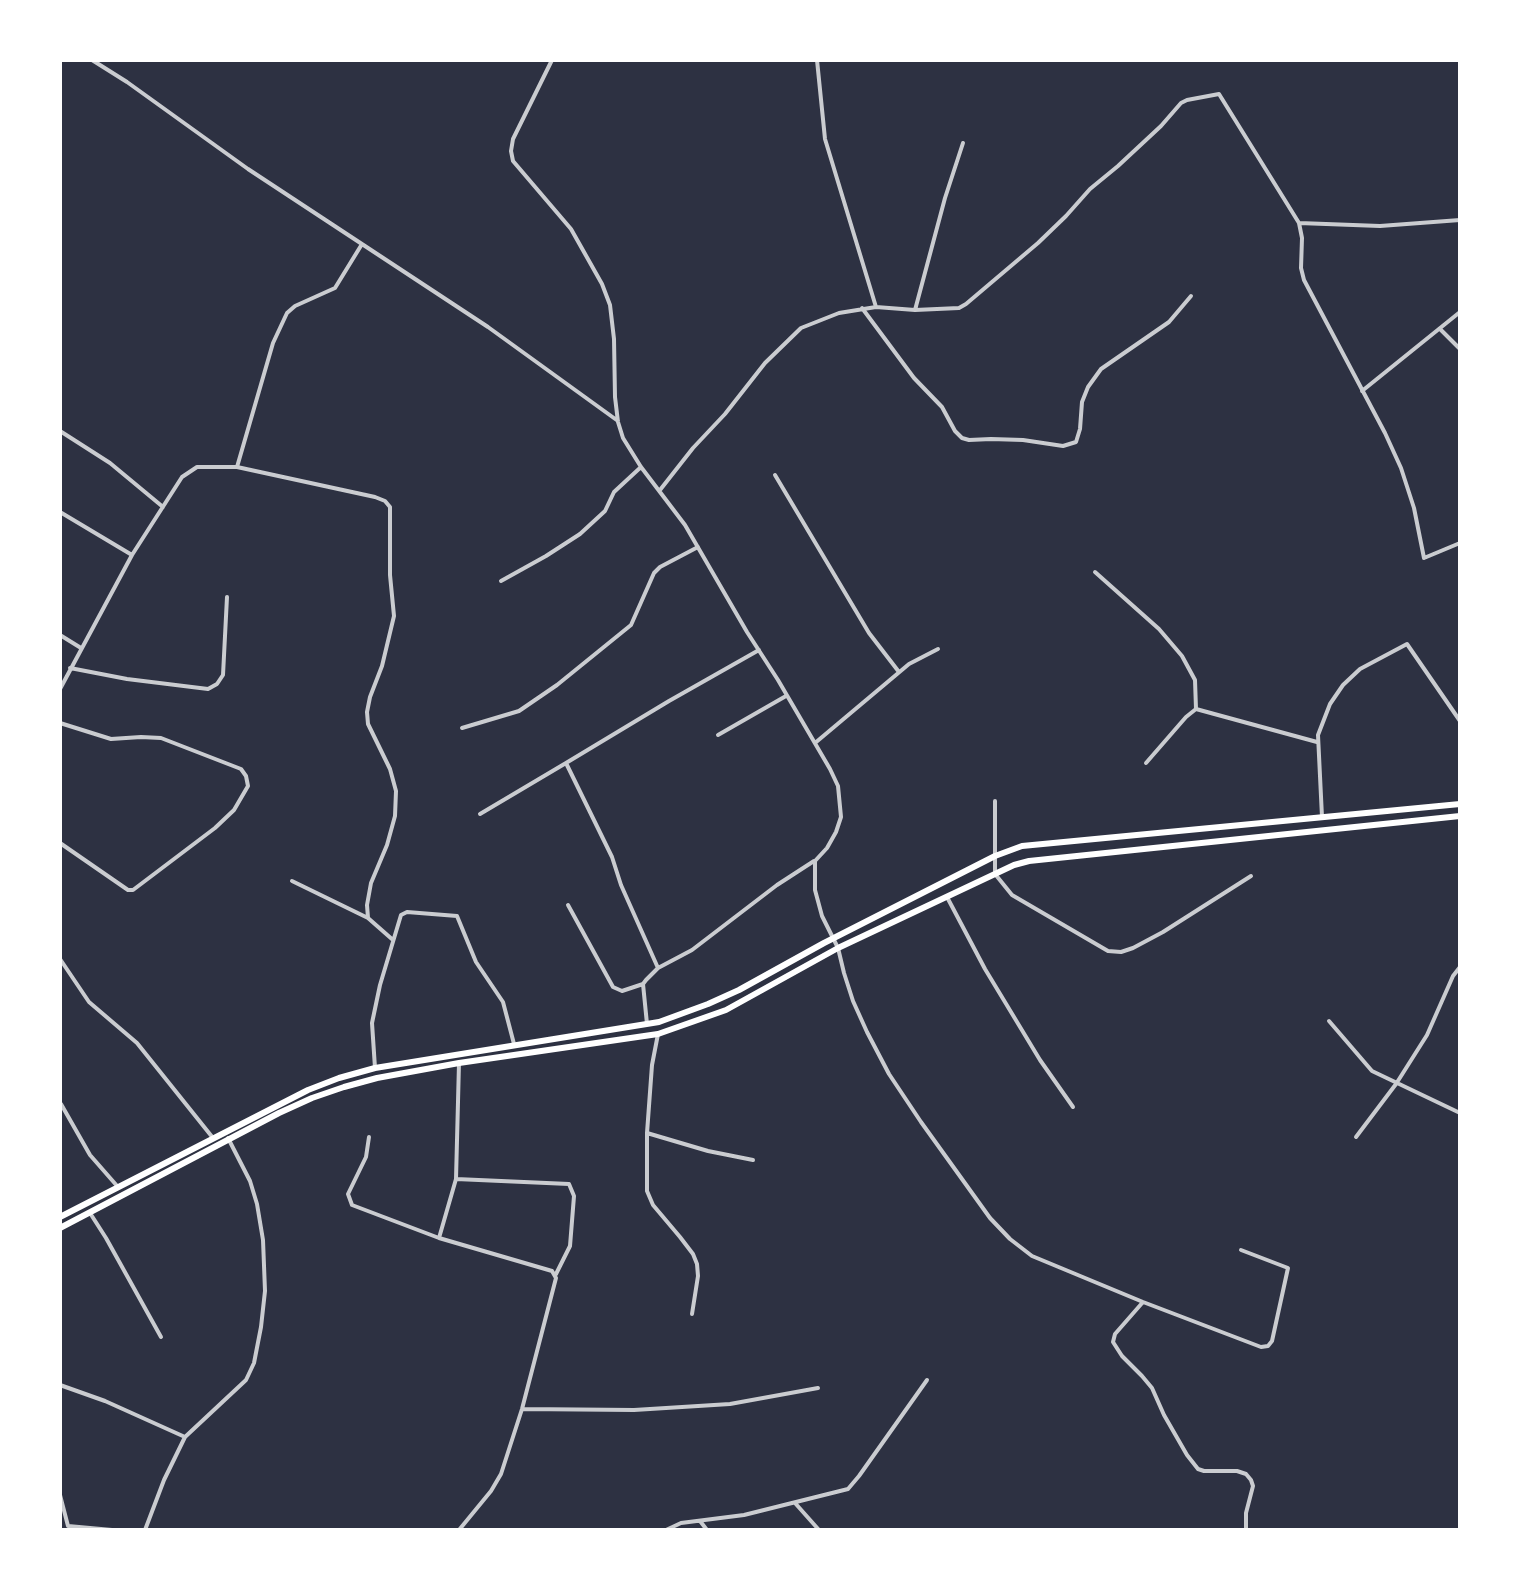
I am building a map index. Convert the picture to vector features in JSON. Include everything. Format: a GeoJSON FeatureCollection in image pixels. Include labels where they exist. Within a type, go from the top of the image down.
{"type":"FeatureCollection","features":[{"type":"Feature","properties":{"kind":"highway"},"geometry":{"type":"LineString","coordinates":[[60,1217],[308,1090],[375,1068],[659,1022],[708,1004],[995,856],[1022,846],[1460,804]]}},
{"type":"Feature","properties":{"kind":"highway"},"geometry":{"type":"LineString","coordinates":[[60,1228],[312,1098],[344,1087],[377,1078],[459,1063],[658,1034],[726,1010],[838,948],[1014,865],[1029,861],[1460,816]]}},
{"type":"Feature","properties":{"kind":"street"},"geometry":{"type":"LineString","coordinates":[[92,60],[127,82],[248,169],[488,327],[618,422]]}},
{"type":"Feature","properties":{"kind":"street"},"geometry":{"type":"LineString","coordinates":[[552,60],[513,139],[510,151],[513,161],[571,229],[602,284],[610,305],[618,422],[623,438],[641,467],[686,525],[815,743],[838,786],[841,803],[841,817],[836,832],[827,848],[815,861],[777,885],[692,950],[658,968],[643,984],[622,991],[613,987],[568,905]]}},
{"type":"Feature","properties":{"kind":"street"},"geometry":{"type":"LineString","coordinates":[[817,60],[825,140],[876,307]]}},
{"type":"Feature","properties":{"kind":"street"},"geometry":{"type":"LineString","coordinates":[[660,490],[765,363],[801,328],[838,313],[862,308],[915,310],[959,308],[1038,243],[1090,189],[1119,166],[1187,100],[1219,94],[1299,223],[1302,238],[1301,268],[1304,280],[1385,433],[1401,468],[1414,508],[1424,558],[1460,543]]}},
{"type":"Feature","properties":{"kind":"street"},"geometry":{"type":"LineString","coordinates":[[915,310],[945,198],[963,143]]}},
{"type":"Feature","properties":{"kind":"street"},"geometry":{"type":"LineString","coordinates":[[1299,223],[1380,226],[1460,220]]}},
{"type":"Feature","properties":{"kind":"street"},"geometry":{"type":"LineString","coordinates":[[237,466],[273,343],[286,313],[295,306],[335,288],[362,244]]}},
{"type":"Feature","properties":{"kind":"street"},"geometry":{"type":"LineString","coordinates":[[862,308],[914,378],[942,408],[955,431],[962,438],[1023,440],[1063,446],[1076,442],[1080,429],[1082,402],[1088,387],[1101,369],[1169,322],[1191,296]]}},
{"type":"Feature","properties":{"kind":"street"},"geometry":{"type":"LineString","coordinates":[[1362,391],[1460,312]]}},
{"type":"Feature","properties":{"kind":"street"},"geometry":{"type":"LineString","coordinates":[[1440,329],[1460,349]]}},
{"type":"Feature","properties":{"kind":"street"},"geometry":{"type":"LineString","coordinates":[[60,431],[110,464],[162,507]]}},
{"type":"Feature","properties":{"kind":"street"},"geometry":{"type":"LineString","coordinates":[[60,689],[132,555],[182,477],[197,467],[237,466],[385,501],[390,507],[390,575],[394,616],[382,666],[367,712],[368,724],[390,769],[396,791],[395,816],[387,845],[370,883],[368,918]]}},
{"type":"Feature","properties":{"kind":"street"},"geometry":{"type":"LineString","coordinates":[[501,581],[580,534],[605,511],[614,492],[641,467]]}},
{"type":"Feature","properties":{"kind":"street"},"geometry":{"type":"LineString","coordinates":[[775,475],[869,633],[899,672]]}},
{"type":"Feature","properties":{"kind":"street"},"geometry":{"type":"LineString","coordinates":[[60,512],[132,555]]}},
{"type":"Feature","properties":{"kind":"street"},"geometry":{"type":"LineString","coordinates":[[462,728],[519,711],[557,685],[631,625],[654,573],[660,567],[698,547]]}},
{"type":"Feature","properties":{"kind":"street"},"geometry":{"type":"LineString","coordinates":[[1095,572],[1159,629],[1182,656],[1195,680],[1196,709]]}},
{"type":"Feature","properties":{"kind":"street"},"geometry":{"type":"LineString","coordinates":[[70,668],[127,679],[208,689],[217,684],[223,675],[227,597]]}},
{"type":"Feature","properties":{"kind":"street"},"geometry":{"type":"LineString","coordinates":[[60,635],[81,648]]}},
{"type":"Feature","properties":{"kind":"street"},"geometry":{"type":"LineString","coordinates":[[1322,818],[1317,742],[1330,704],[1343,685],[1360,669],[1407,644],[1460,721]]}},
{"type":"Feature","properties":{"kind":"street"},"geometry":{"type":"LineString","coordinates":[[815,743],[909,664],[938,649]]}},
{"type":"Feature","properties":{"kind":"street"},"geometry":{"type":"LineString","coordinates":[[480,814],[759,650]]}},
{"type":"Feature","properties":{"kind":"street"},"geometry":{"type":"LineString","coordinates":[[718,735],[786,696]]}},
{"type":"Feature","properties":{"kind":"street"},"geometry":{"type":"LineString","coordinates":[[1196,709],[1317,742]]}},
{"type":"Feature","properties":{"kind":"street"},"geometry":{"type":"LineString","coordinates":[[1146,763],[1186,717],[1196,709]]}},
{"type":"Feature","properties":{"kind":"street"},"geometry":{"type":"LineString","coordinates":[[60,723],[111,739],[141,736],[160,738],[241,770],[246,776],[248,786],[234,810],[215,828],[133,890],[128,890],[60,843]]}},
{"type":"Feature","properties":{"kind":"street"},"geometry":{"type":"LineString","coordinates":[[567,763],[612,856],[621,885],[658,968]]}},
{"type":"Feature","properties":{"kind":"street"},"geometry":{"type":"LineString","coordinates":[[995,801],[995,874],[1012,895],[1107,951],[1121,952],[1163,932],[1251,876]]}},
{"type":"Feature","properties":{"kind":"street"},"geometry":{"type":"LineString","coordinates":[[815,861],[813,875],[817,904],[838,948],[853,1000],[867,1032],[889,1074],[921,1122],[990,1218],[1010,1239],[1032,1256],[1143,1302],[1261,1347],[1268,1346],[1272,1341],[1288,1268],[1240,1250]]}},
{"type":"Feature","properties":{"kind":"street"},"geometry":{"type":"LineString","coordinates":[[292,881],[368,918],[393,940]]}},
{"type":"Feature","properties":{"kind":"street"},"geometry":{"type":"LineString","coordinates":[[946,897],[997,989],[1040,1060],[1073,1107]]}},
{"type":"Feature","properties":{"kind":"street"},"geometry":{"type":"LineString","coordinates":[[375,1068],[372,1023],[393,940],[401,915],[407,912],[458,916],[476,962],[503,1002],[514,1044]]}},
{"type":"Feature","properties":{"kind":"street"},"geometry":{"type":"LineString","coordinates":[[60,959],[89,1002],[136,1043],[213,1138]]}},
{"type":"Feature","properties":{"kind":"street"},"geometry":{"type":"LineString","coordinates":[[1356,1137],[1396,1084],[1427,1035],[1446,990],[1460,967]]}},
{"type":"Feature","properties":{"kind":"street"},"geometry":{"type":"LineString","coordinates":[[643,984],[647,1024]]}},
{"type":"Feature","properties":{"kind":"street"},"geometry":{"type":"LineString","coordinates":[[1329,1021],[1372,1071],[1460,1113]]}},
{"type":"Feature","properties":{"kind":"street"},"geometry":{"type":"LineString","coordinates":[[658,1034],[652,1065],[647,1133],[647,1191],[653,1205],[693,1254],[697,1264],[698,1276],[692,1314]]}},
{"type":"Feature","properties":{"kind":"street"},"geometry":{"type":"LineString","coordinates":[[439,1238],[456,1179],[459,1063]]}},
{"type":"Feature","properties":{"kind":"street"},"geometry":{"type":"LineString","coordinates":[[61,1104],[90,1155],[118,1187]]}},
{"type":"Feature","properties":{"kind":"street"},"geometry":{"type":"LineString","coordinates":[[145,1530],[164,1480],[185,1437],[246,1380],[254,1363],[265,1291],[263,1240],[257,1204],[250,1181],[224,1132]]}},
{"type":"Feature","properties":{"kind":"street"},"geometry":{"type":"LineString","coordinates":[[647,1133],[708,1151],[753,1160]]}},
{"type":"Feature","properties":{"kind":"street"},"geometry":{"type":"LineString","coordinates":[[369,1137],[366,1157],[348,1194],[352,1205],[439,1238],[556,1274]]}},
{"type":"Feature","properties":{"kind":"street"},"geometry":{"type":"LineString","coordinates":[[456,1179],[568,1184],[574,1196],[570,1246],[556,1274],[522,1409],[501,1474],[491,1491],[459,1530]]}},
{"type":"Feature","properties":{"kind":"street"},"geometry":{"type":"LineString","coordinates":[[90,1213],[161,1337]]}},
{"type":"Feature","properties":{"kind":"street"},"geometry":{"type":"LineString","coordinates":[[1143,1302],[1115,1334],[1113,1342],[1122,1356],[1152,1388],[1181,1445],[1198,1469],[1238,1471],[1246,1474],[1251,1480],[1253,1486],[1246,1513],[1246,1530]]}},
{"type":"Feature","properties":{"kind":"street"},"geometry":{"type":"LineString","coordinates":[[666,1530],[681,1524],[744,1515],[848,1489],[927,1380]]}},
{"type":"Feature","properties":{"kind":"street"},"geometry":{"type":"LineString","coordinates":[[60,1385],[105,1401],[185,1437]]}},
{"type":"Feature","properties":{"kind":"street"},"geometry":{"type":"LineString","coordinates":[[522,1409],[634,1410],[730,1404],[818,1388]]}},
{"type":"Feature","properties":{"kind":"street"},"geometry":{"type":"LineString","coordinates":[[60,1495],[68,1528],[112,1530]]}},
{"type":"Feature","properties":{"kind":"street"},"geometry":{"type":"LineString","coordinates":[[795,1503],[819,1530]]}},
{"type":"Feature","properties":{"kind":"street"},"geometry":{"type":"LineString","coordinates":[[700,1521],[707,1530]]}}]}
